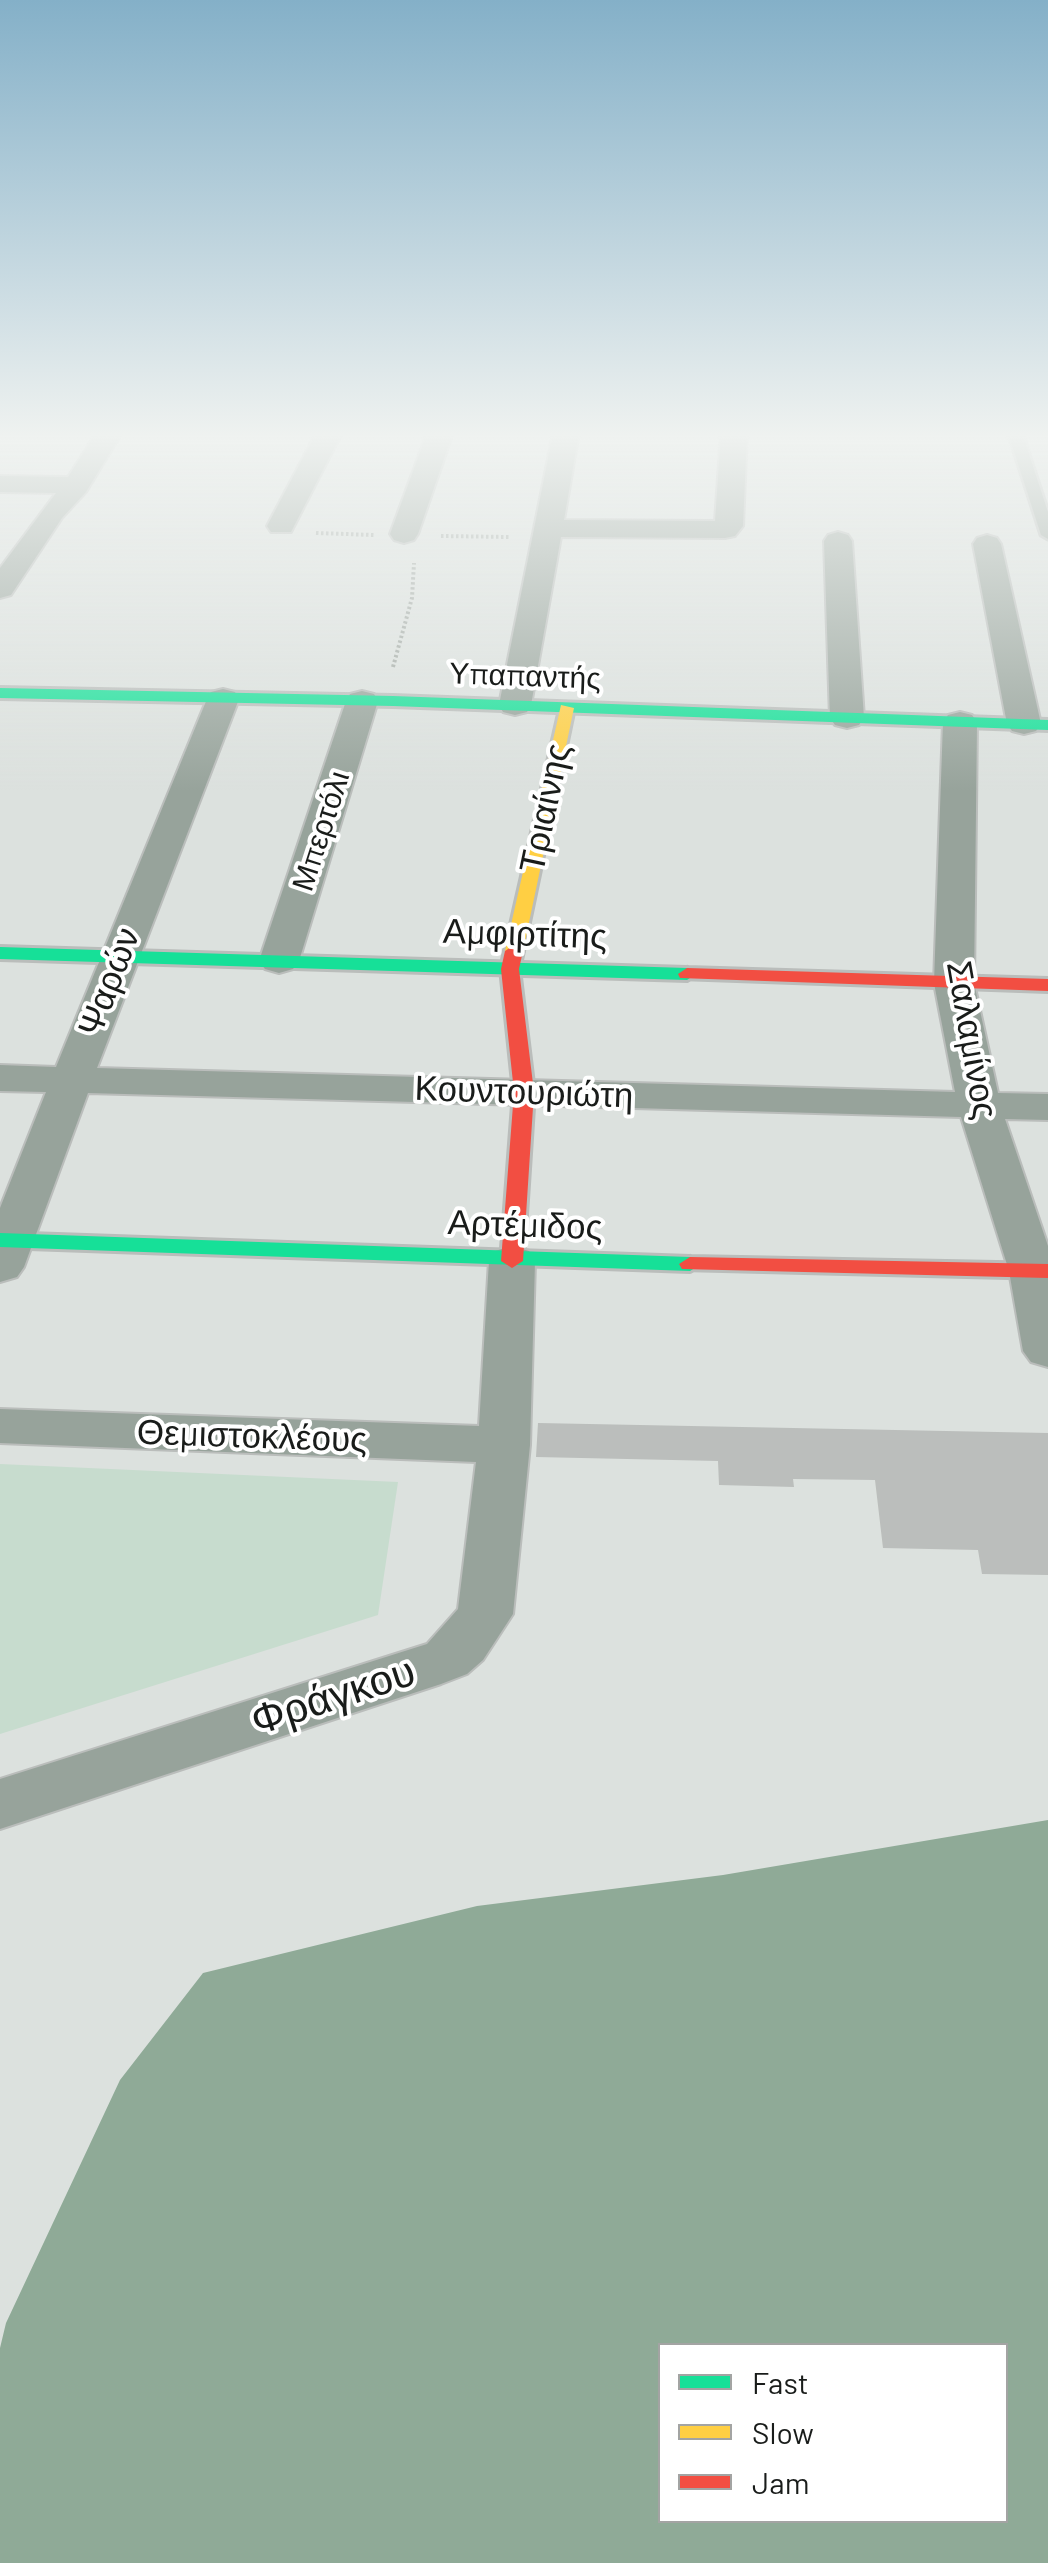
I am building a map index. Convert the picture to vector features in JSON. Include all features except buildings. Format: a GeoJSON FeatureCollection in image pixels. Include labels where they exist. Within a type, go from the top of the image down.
{"type":"FeatureCollection","features":[{"type":"Feature","properties":{"kind":"street"},"geometry":{"type":"LineString","coordinates":[[0,588],[25,553]]}},
{"type":"Feature","properties":{"kind":"street"},"geometry":{"type":"LineString","coordinates":[[515,705],[543,553]]}},
{"type":"Feature","properties":{"kind":"street"},"geometry":{"type":"LineString","coordinates":[[839,553],[847,718]]}},
{"type":"Feature","properties":{"kind":"street"},"geometry":{"type":"LineString","coordinates":[[989,553],[1036,725]]}},
{"type":"Feature","properties":{"kind":"street","name":"Υπαπαντής"},"geometry":{"type":"LineString","coordinates":[[0,693],[515,705],[1036,725]]}},
{"type":"Feature","properties":{"kind":"street","name":"Ψαρών"},"geometry":{"type":"LineString","coordinates":[[3,1249],[223,700]]}},
{"type":"Feature","properties":{"kind":"street","name":"Μπερτόλι"},"geometry":{"type":"LineString","coordinates":[[279,962],[378,701]]}},
{"type":"Feature","properties":{"kind":"street","name":"Τριαίνης"},"geometry":{"type":"LineString","coordinates":[[504,1445],[524,1092],[510,968],[566,708]]}},
{"type":"Feature","properties":{"kind":"street","name":"Σαλαμίνος"},"geometry":{"type":"LineString","coordinates":[[960,722],[954,982],[979,1105],[1041,1271],[1048,1351]]}},
{"type":"Feature","properties":{"kind":"street","name":"Αμφιρτίτης"},"geometry":{"type":"LineString","coordinates":[[0,953],[1048,986]]}},
{"type":"Feature","properties":{"kind":"street","name":"Κουντουριώτη"},"geometry":{"type":"LineString","coordinates":[[0,1078],[1048,1107]]}},
{"type":"Feature","properties":{"kind":"street","name":"Αρτέμιδος"},"geometry":{"type":"LineString","coordinates":[[3,1249],[1041,1271]]}},
{"type":"Feature","properties":{"kind":"street","name":"Θεμιστοκλέους"},"geometry":{"type":"LineString","coordinates":[[0,1426],[504,1445]]}},
{"type":"Feature","properties":{"kind":"street","name":"Φράγκου"},"geometry":{"type":"LineString","coordinates":[[0,1804],[446,1659],[474,1634],[485,1614],[504,1445]]}},
{"type":"Feature","properties":{"kind":"path"},"geometry":{"type":"LineString","coordinates":[[378,701],[408,618],[415,566],[413,553]]}},
{"type":"Feature","properties":{"kind":"shaded area"},"geometry":{"type":"Polygon","coordinates":[[[0,1464],[398,1482],[378,1615],[0,1734],[0,1464]]]}},
{"type":"Feature","properties":{"kind":"shaded area"},"geometry":{"type":"Polygon","coordinates":[[[1048,1820],[1048,2563],[0,2563],[0,2348],[6,2323],[120,2080],[203,1973],[477,1906],[723,1875],[1048,1820]]]}},
{"type":"Feature","properties":{"kind":"traffic: fast"},"geometry":{"type":"LineString","coordinates":[[0,693],[393,701],[1048,725]]}},
{"type":"Feature","properties":{"kind":"traffic: fast"},"geometry":{"type":"LineString","coordinates":[[0,953],[687,974]]}},
{"type":"Feature","properties":{"kind":"traffic: fast"},"geometry":{"type":"LineString","coordinates":[[0,1240],[690,1264]]}},
{"type":"Feature","properties":{"kind":"traffic: slow"},"geometry":{"type":"LineString","coordinates":[[514,951],[566,708]]}},
{"type":"Feature","properties":{"kind":"traffic: jam"},"geometry":{"type":"LineString","coordinates":[[512,1261],[524,1092],[510,969],[514,951]]}},
{"type":"Feature","properties":{"kind":"traffic: jam"},"geometry":{"type":"LineString","coordinates":[[687,974],[1048,985]]}},
{"type":"Feature","properties":{"kind":"traffic: jam"},"geometry":{"type":"LineString","coordinates":[[690,1264],[1048,1271]]}}]}
